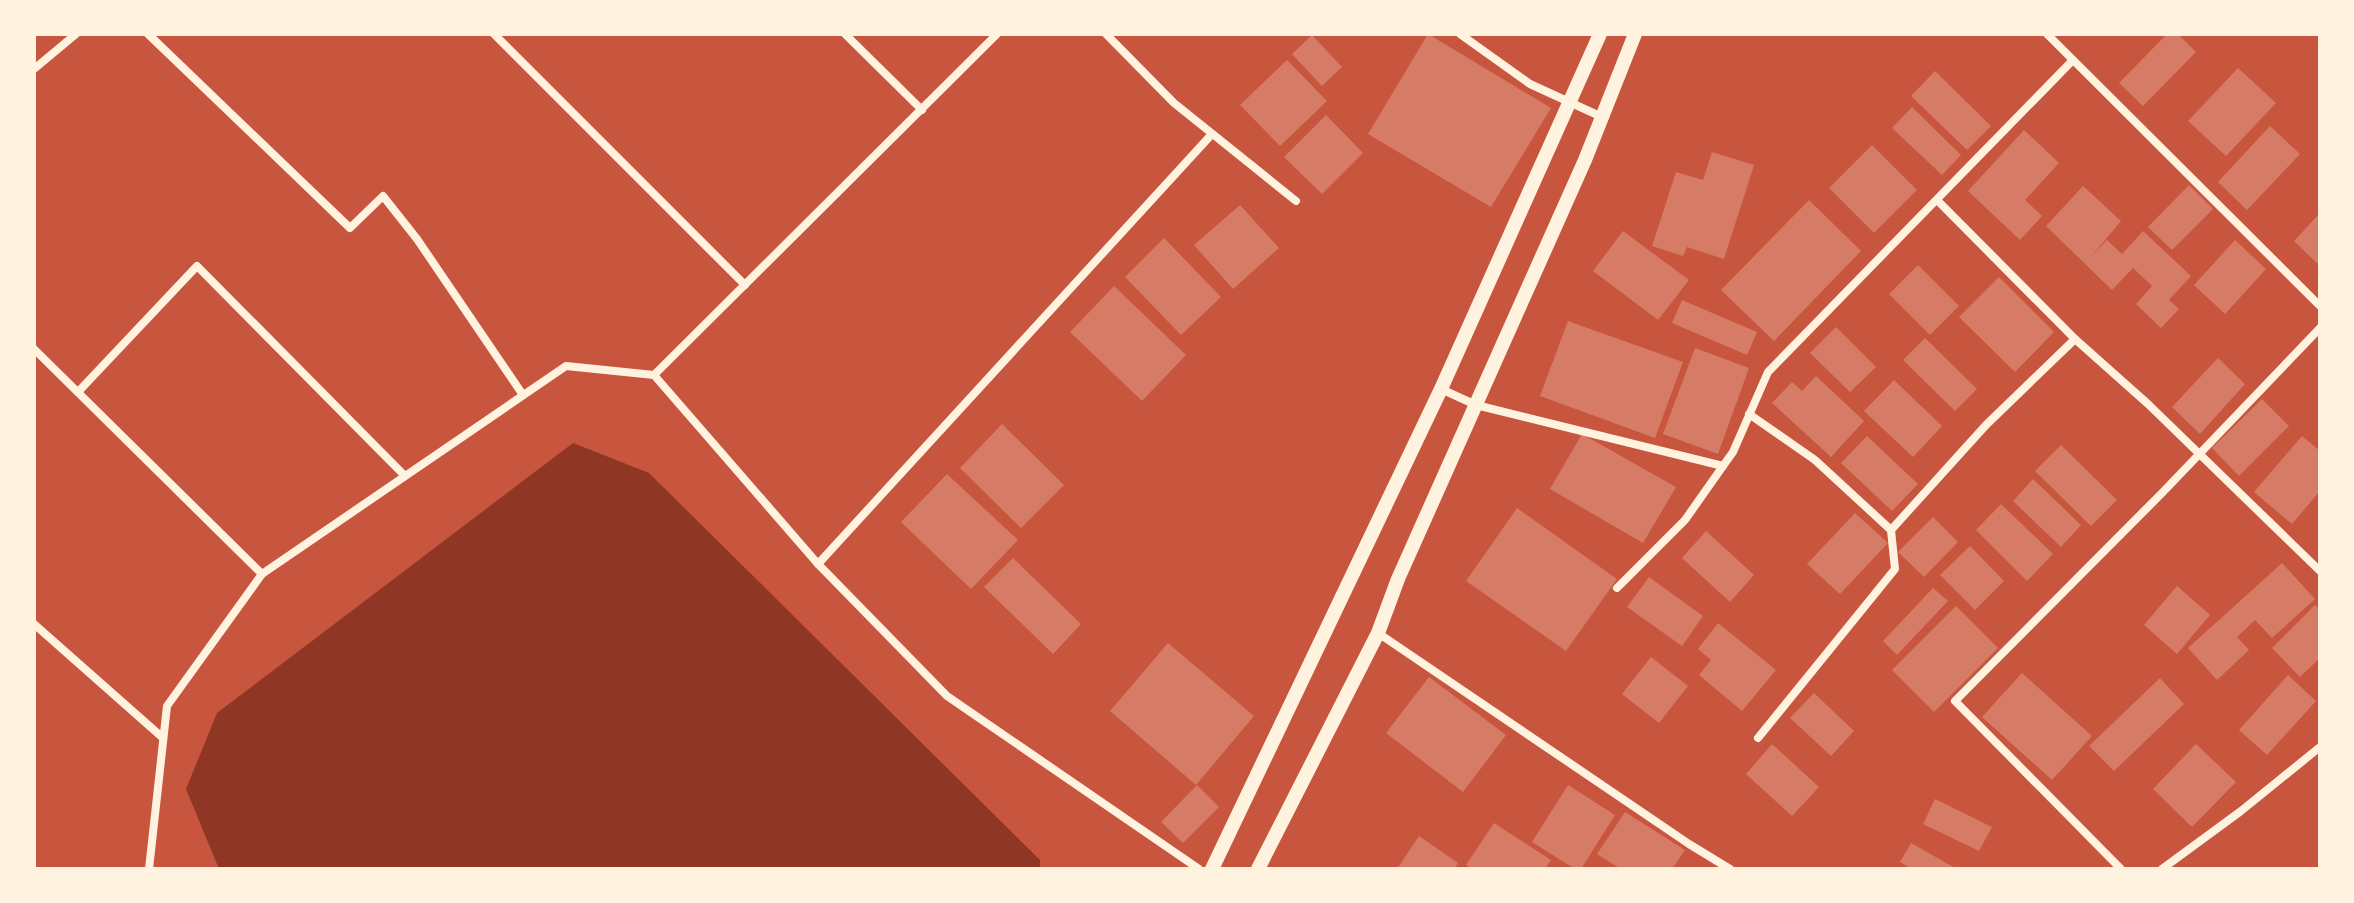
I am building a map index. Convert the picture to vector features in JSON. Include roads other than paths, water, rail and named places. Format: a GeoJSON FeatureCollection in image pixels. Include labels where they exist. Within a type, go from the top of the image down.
{"type":"FeatureCollection","features":[{"type":"Feature","properties":{"kind":"street"},"geometry":{"type":"LineString","coordinates":[[34,69],[76,34]]}},
{"type":"Feature","properties":{"kind":"street"},"geometry":{"type":"LineString","coordinates":[[148,34],[350,228],[383,196],[417,239],[523,395]]}},
{"type":"Feature","properties":{"kind":"street"},"geometry":{"type":"LineString","coordinates":[[494,34],[745,285]]}},
{"type":"Feature","properties":{"kind":"street"},"geometry":{"type":"LineString","coordinates":[[845,34],[922,110]]}},
{"type":"Feature","properties":{"kind":"street"},"geometry":{"type":"LineString","coordinates":[[654,375],[997,34]]}},
{"type":"Feature","properties":{"kind":"street"},"geometry":{"type":"LineString","coordinates":[[1106,34],[1174,103],[1296,201]]}},
{"type":"Feature","properties":{"kind":"street"},"geometry":{"type":"LineString","coordinates":[[1460,34],[1530,84],[1602,117]]}},
{"type":"Feature","properties":{"kind":"street"},"geometry":{"type":"LineString","coordinates":[[1212,869],[1441,389],[1600,34]]}},
{"type":"Feature","properties":{"kind":"street"},"geometry":{"type":"LineString","coordinates":[[1258,869],[1378,633],[1398,579],[1602,117],[1635,34]]}},
{"type":"Feature","properties":{"kind":"street"},"geometry":{"type":"LineString","coordinates":[[2047,34],[2320,306]]}},
{"type":"Feature","properties":{"kind":"street"},"geometry":{"type":"LineString","coordinates":[[1617,588],[1685,520],[1733,452],[1768,372],[2073,60]]}},
{"type":"Feature","properties":{"kind":"street"},"geometry":{"type":"LineString","coordinates":[[818,564],[1212,134]]}},
{"type":"Feature","properties":{"kind":"street"},"geometry":{"type":"LineString","coordinates":[[1937,200],[2075,339],[2320,571]]}},
{"type":"Feature","properties":{"kind":"street"},"geometry":{"type":"LineString","coordinates":[[78,392],[197,266],[405,476]]}},
{"type":"Feature","properties":{"kind":"street"},"geometry":{"type":"LineString","coordinates":[[2121,869],[1955,701],[2320,328]]}},
{"type":"Feature","properties":{"kind":"street"},"geometry":{"type":"LineString","coordinates":[[1891,530],[1986,425],[2075,339]]}},
{"type":"Feature","properties":{"kind":"street"},"geometry":{"type":"LineString","coordinates":[[34,349],[262,574]]}},
{"type":"Feature","properties":{"kind":"street"},"geometry":{"type":"LineString","coordinates":[[149,869],[167,706],[262,574],[566,366],[654,375],[818,564],[947,696],[1199,869]]}},
{"type":"Feature","properties":{"kind":"street"},"geometry":{"type":"LineString","coordinates":[[1441,389],[1476,405],[1723,466]]}},
{"type":"Feature","properties":{"kind":"street"},"geometry":{"type":"LineString","coordinates":[[1749,414],[1815,460],[1891,530],[1895,569],[1758,738]]}},
{"type":"Feature","properties":{"kind":"street"},"geometry":{"type":"LineString","coordinates":[[34,624],[163,738]]}},
{"type":"Feature","properties":{"kind":"street"},"geometry":{"type":"LineString","coordinates":[[1378,633],[1730,869]]}},
{"type":"Feature","properties":{"kind":"street"},"geometry":{"type":"LineString","coordinates":[[2162,869],[2320,747]]}}]}
